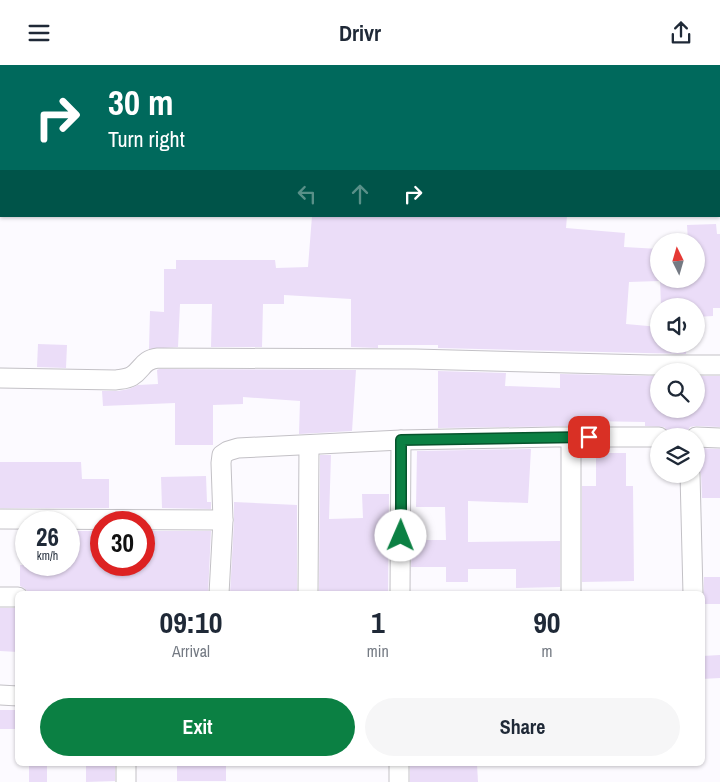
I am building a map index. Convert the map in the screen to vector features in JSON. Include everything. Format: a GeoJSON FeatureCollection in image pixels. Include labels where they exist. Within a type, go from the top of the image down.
{"type":"FeatureCollection","features":[{"type":"Feature","properties":{"kind":"street"},"geometry":{"type":"LineString","coordinates":[[0,378],[126,379],[134,375],[144,363],[151,359],[416,359],[720,365]]}},
{"type":"Feature","properties":{"kind":"street"},"geometry":{"type":"LineString","coordinates":[[571,437],[571,591]]}},
{"type":"Feature","properties":{"kind":"street"},"geometry":{"type":"LineString","coordinates":[[219,591],[223,520],[221,463],[222,455],[228,451],[238,448],[401,440],[650,437]]}},
{"type":"Feature","properties":{"kind":"street"},"geometry":{"type":"LineString","coordinates":[[705,437],[720,438]]}},
{"type":"Feature","properties":{"kind":"street"},"geometry":{"type":"LineString","coordinates":[[400,591],[401,440]]}},
{"type":"Feature","properties":{"kind":"street"},"geometry":{"type":"LineString","coordinates":[[308,591],[309,446]]}},
{"type":"Feature","properties":{"kind":"street"},"geometry":{"type":"LineString","coordinates":[[690,483],[693,591]]}},
{"type":"Feature","properties":{"kind":"street"},"geometry":{"type":"LineString","coordinates":[[0,519],[223,520]]}},
{"type":"Feature","properties":{"kind":"street"},"geometry":{"type":"LineString","coordinates":[[0,597],[15,597]]}},
{"type":"Feature","properties":{"kind":"street"},"geometry":{"type":"LineString","coordinates":[[0,695],[15,696]]}},
{"type":"Feature","properties":{"kind":"street"},"geometry":{"type":"LineString","coordinates":[[126,766],[126,782]]}},
{"type":"Feature","properties":{"kind":"street"},"geometry":{"type":"LineString","coordinates":[[399,766],[399,782]]}},
{"type":"Feature","properties":{"kind":"building"},"geometry":{"type":"Polygon","coordinates":[[[312,217],[567,217],[566,228],[625,233],[624,247],[650,248],[650,281],[629,282],[626,324],[650,326],[650,353],[686,354],[438,348],[438,345],[378,345],[378,348],[351,347],[351,299],[284,295],[284,304],[263,304],[262,347],[211,347],[212,304],[180,304],[178,347],[149,349],[150,311],[164,312],[164,269],[176,269],[176,260],[275,260],[276,268],[308,267],[312,217]]]}},
{"type":"Feature","properties":{"kind":"building"},"geometry":{"type":"Polygon","coordinates":[[[716,224],[717,234],[720,234],[720,308],[713,308],[713,316],[705,316],[705,298],[661,298],[660,288],[705,288],[705,233],[688,233],[687,225],[716,224]]]}},
{"type":"Feature","properties":{"kind":"building"},"geometry":{"type":"Polygon","coordinates":[[[38,344],[67,345],[66,368],[37,367],[38,344]]]}},
{"type":"Feature","properties":{"kind":"building"},"geometry":{"type":"Polygon","coordinates":[[[157,370],[356,370],[352,431],[299,434],[300,401],[243,397],[243,404],[213,405],[213,445],[175,445],[175,403],[103,406],[102,391],[118,391],[138,385],[158,384],[157,370]]]}},
{"type":"Feature","properties":{"kind":"building"},"geometry":{"type":"Polygon","coordinates":[[[438,371],[506,373],[505,386],[560,388],[560,374],[650,376],[650,418],[705,418],[705,376],[720,376],[720,427],[665,428],[645,426],[645,422],[586,421],[586,426],[438,428],[438,371]]]}},
{"type":"Feature","properties":{"kind":"building"},"geometry":{"type":"Polygon","coordinates":[[[705,448],[720,449],[720,498],[702,498],[701,483],[705,483],[705,448]]]}},
{"type":"Feature","properties":{"kind":"building"},"geometry":{"type":"Polygon","coordinates":[[[531,449],[528,503],[468,501],[468,542],[560,541],[560,587],[516,588],[516,569],[468,569],[468,582],[446,582],[446,567],[411,567],[412,540],[446,540],[445,507],[416,507],[417,451],[531,449]]]}},
{"type":"Feature","properties":{"kind":"building"},"geometry":{"type":"Polygon","coordinates":[[[596,453],[626,453],[626,486],[633,486],[634,581],[582,582],[582,486],[596,486],[596,453]]]}},
{"type":"Feature","properties":{"kind":"building"},"geometry":{"type":"Polygon","coordinates":[[[320,455],[331,455],[329,519],[363,518],[362,494],[389,494],[388,591],[319,591],[320,455]]]}},
{"type":"Feature","properties":{"kind":"building"},"geometry":{"type":"Polygon","coordinates":[[[0,462],[81,462],[82,479],[109,479],[109,508],[0,508],[0,462]]]}},
{"type":"Feature","properties":{"kind":"building"},"geometry":{"type":"Polygon","coordinates":[[[206,476],[207,502],[211,502],[211,509],[162,508],[161,477],[206,476]]]}},
{"type":"Feature","properties":{"kind":"building"},"geometry":{"type":"Polygon","coordinates":[[[234,502],[297,505],[297,591],[230,591],[234,502]]]}},
{"type":"Feature","properties":{"kind":"building"},"geometry":{"type":"Polygon","coordinates":[[[80,531],[90,531],[90,576],[155,576],[155,531],[211,531],[208,591],[27,591],[20,586],[20,576],[80,576],[80,531]]]}},
{"type":"Feature","properties":{"kind":"building"},"geometry":{"type":"Polygon","coordinates":[[[704,577],[720,577],[720,604],[705,604],[705,591],[703,591],[704,577]]]}},
{"type":"Feature","properties":{"kind":"building"},"geometry":{"type":"Polygon","coordinates":[[[0,608],[15,608],[15,652],[0,651],[0,608]]]}},
{"type":"Feature","properties":{"kind":"building"},"geometry":{"type":"Polygon","coordinates":[[[720,655],[720,678],[705,679],[705,656],[720,655]]]}},
{"type":"Feature","properties":{"kind":"building"},"geometry":{"type":"Polygon","coordinates":[[[0,710],[15,710],[15,729],[0,729],[0,710]]]}},
{"type":"Feature","properties":{"kind":"building"},"geometry":{"type":"Polygon","coordinates":[[[29,766],[47,766],[47,782],[29,782],[29,766]]]}},
{"type":"Feature","properties":{"kind":"building"},"geometry":{"type":"Polygon","coordinates":[[[86,766],[115,766],[115,781],[86,782],[86,766]]]}},
{"type":"Feature","properties":{"kind":"building"},"geometry":{"type":"Polygon","coordinates":[[[177,766],[226,766],[226,781],[177,781],[177,766]]]}},
{"type":"Feature","properties":{"kind":"building"},"geometry":{"type":"Polygon","coordinates":[[[410,766],[477,766],[478,782],[410,782],[410,766]]]}},
{"type":"Feature","properties":{"kind":"route"},"geometry":{"type":"LineString","coordinates":[[401,536],[401,440],[589,437]]}}]}
